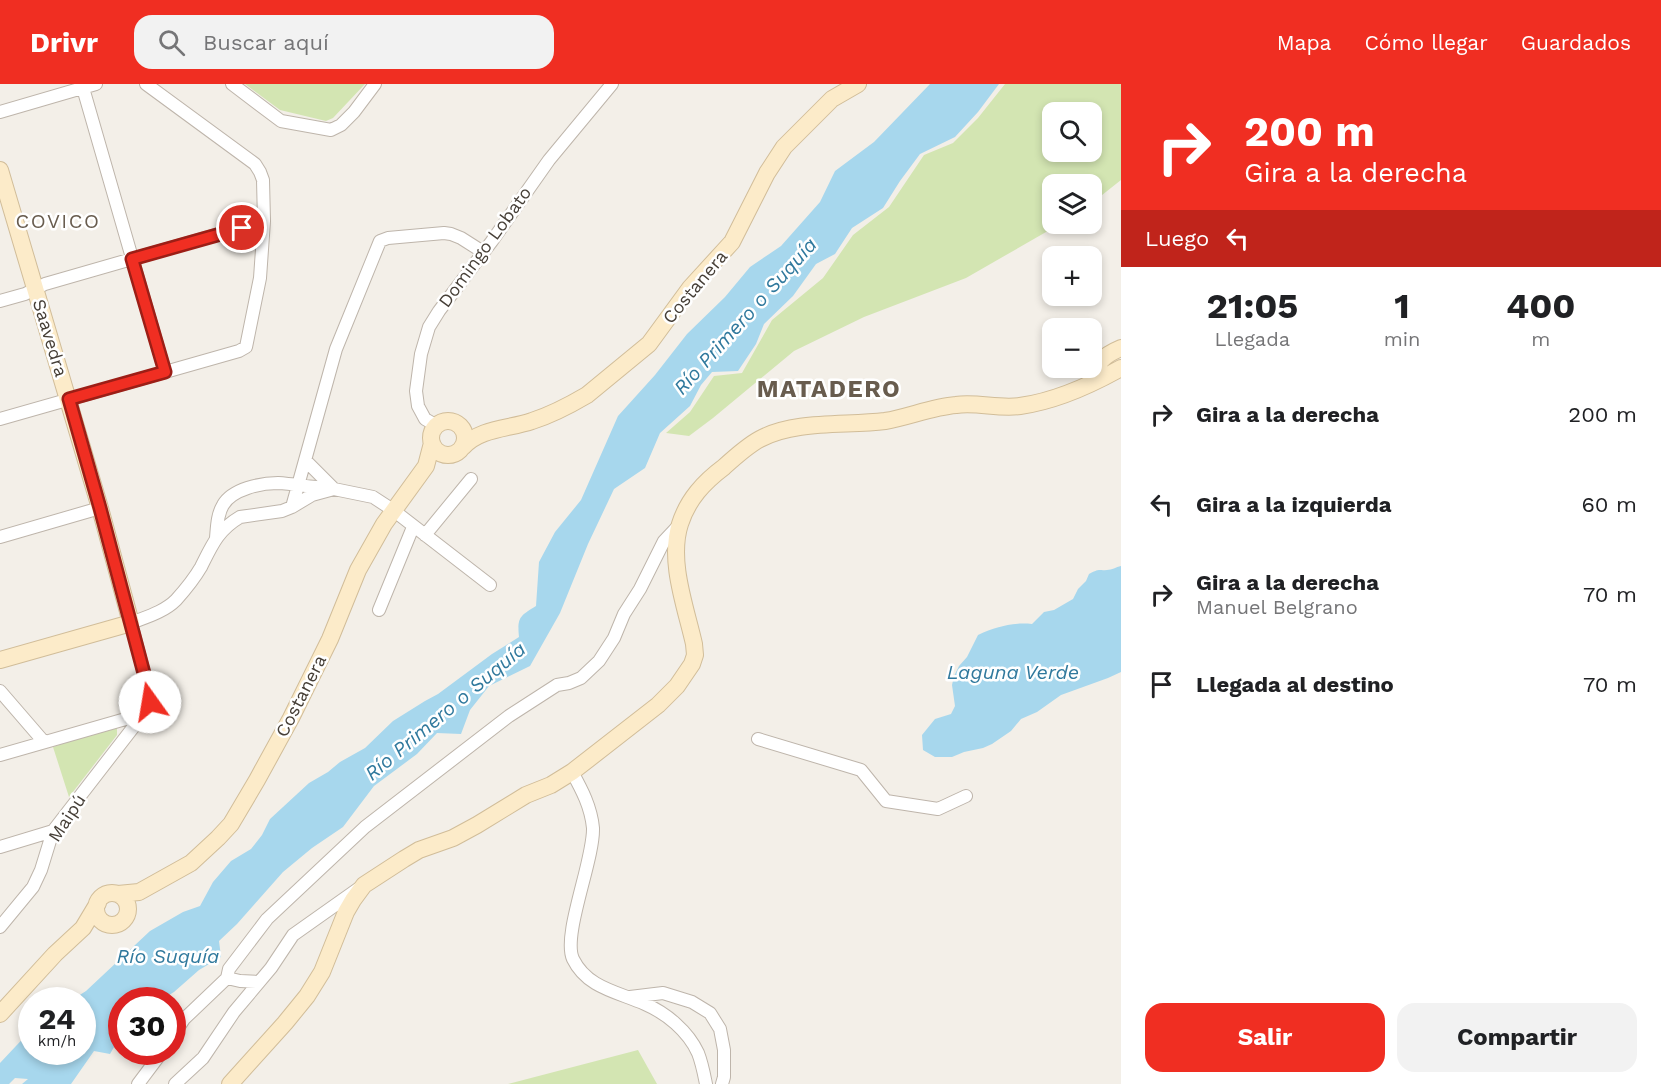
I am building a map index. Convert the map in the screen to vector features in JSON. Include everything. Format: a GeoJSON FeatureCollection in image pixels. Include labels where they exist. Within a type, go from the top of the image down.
{"type":"FeatureCollection","features":[{"type":"Feature","properties":{"kind":"street"},"geometry":{"type":"LineString","coordinates":[[0,112],[96,84]]}},
{"type":"Feature","properties":{"kind":"street"},"geometry":{"type":"LineString","coordinates":[[0,419],[239,351],[246,347],[260,278],[264,221],[263,180],[260,172],[255,164],[146,84]]}},
{"type":"Feature","properties":{"kind":"street"},"geometry":{"type":"LineString","coordinates":[[232,84],[281,121],[331,130],[341,125],[354,112],[375,84]]}},
{"type":"Feature","properties":{"kind":"street","name":"Domingo Lobato"},"geometry":{"type":"LineString","coordinates":[[436,426],[425,419],[418,406],[416,392],[421,354],[429,327],[549,160],[612,84]]}},
{"type":"Feature","properties":{"kind":"street","name":"Costanera"},"geometry":{"type":"LineString","coordinates":[[98,903],[108,893],[139,892],[191,863],[218,838],[237,814],[291,718],[330,639],[358,570],[393,510],[426,466],[437,458],[456,451],[470,439],[484,432],[530,422],[578,401],[649,344],[690,288],[732,242],[767,173],[784,147],[832,99],[858,84]]}},
{"type":"Feature","properties":{"kind":"street"},"geometry":{"type":"LineString","coordinates":[[83,88],[165,372]]}},
{"type":"Feature","properties":{"kind":"street","name":"Saavedra"},"geometry":{"type":"LineString","coordinates":[[0,170],[69,399],[150,696],[148,707],[143,714]]}},
{"type":"Feature","properties":{"kind":"street"},"geometry":{"type":"LineString","coordinates":[[0,301],[25,294],[45,284],[264,221]]}},
{"type":"Feature","properties":{"kind":"street"},"geometry":{"type":"LineString","coordinates":[[292,507],[336,349],[380,241],[388,238],[444,233],[461,238],[483,252]]}},
{"type":"Feature","properties":{"kind":"street"},"geometry":{"type":"LineString","coordinates":[[1092,382],[1100,361],[1109,353],[1121,348]]}},
{"type":"Feature","properties":{"kind":"street"},"geometry":{"type":"LineString","coordinates":[[186,1017],[227,978],[229,969],[267,919],[365,827],[509,716],[557,685],[581,678],[599,661],[614,639],[624,614],[640,589],[664,541],[680,524],[695,494],[702,485],[749,446],[762,438],[791,429],[886,421],[957,405],[1019,406],[1063,396],[1121,368]]}},
{"type":"Feature","properties":{"kind":"street","name":"Costanera"},"geometry":{"type":"LineString","coordinates":[[426,466],[432,434],[436,426],[446,421],[469,430],[484,432]]}},
{"type":"Feature","properties":{"kind":"street"},"geometry":{"type":"LineString","coordinates":[[432,443],[438,452],[456,451],[465,436],[461,426]]}},
{"type":"Feature","properties":{"kind":"street"},"geometry":{"type":"LineString","coordinates":[[305,460],[334,489]]}},
{"type":"Feature","properties":{"kind":"street"},"geometry":{"type":"LineString","coordinates":[[425,535],[471,479]]}},
{"type":"Feature","properties":{"kind":"street"},"geometry":{"type":"LineString","coordinates":[[216,538],[219,514],[224,503],[235,494],[279,483],[334,489],[373,497],[490,585]]}},
{"type":"Feature","properties":{"kind":"street"},"geometry":{"type":"LineString","coordinates":[[0,660],[130,623],[167,608],[199,569],[216,538],[240,517],[282,511],[312,495],[334,489]]}},
{"type":"Feature","properties":{"kind":"street"},"geometry":{"type":"LineString","coordinates":[[0,537],[100,508]]}},
{"type":"Feature","properties":{"kind":"street"},"geometry":{"type":"LineString","coordinates":[[175,1084],[203,1058],[234,1012],[271,968],[293,935],[404,858],[461,834],[526,795],[551,785],[572,772],[658,705],[683,680],[692,664],[694,644],[678,576],[680,524]]}},
{"type":"Feature","properties":{"kind":"street"},"geometry":{"type":"LineString","coordinates":[[379,610],[413,527]]}},
{"type":"Feature","properties":{"kind":"street"},"geometry":{"type":"LineString","coordinates":[[0,691],[44,742]]}},
{"type":"Feature","properties":{"kind":"street"},"geometry":{"type":"LineString","coordinates":[[0,755],[143,714]]}},
{"type":"Feature","properties":{"kind":"street","name":"Maipú"},"geometry":{"type":"LineString","coordinates":[[0,927],[33,887],[41,870],[53,831],[143,714]]}},
{"type":"Feature","properties":{"kind":"street"},"geometry":{"type":"LineString","coordinates":[[758,739],[861,770],[886,801],[938,809],[966,796]]}},
{"type":"Feature","properties":{"kind":"street"},"geometry":{"type":"LineString","coordinates":[[572,772],[588,803],[593,827],[592,846],[571,939],[572,957],[585,977],[596,984],[652,1007],[673,1021],[698,1053],[706,1084]]}},
{"type":"Feature","properties":{"kind":"street"},"geometry":{"type":"LineString","coordinates":[[0,847],[53,831]]}},
{"type":"Feature","properties":{"kind":"street"},"geometry":{"type":"LineString","coordinates":[[230,1084],[307,996],[322,972],[352,900],[364,885]]}},
{"type":"Feature","properties":{"kind":"street","name":"Costanera"},"geometry":{"type":"LineString","coordinates":[[83,928],[119,923],[139,892]]}},
{"type":"Feature","properties":{"kind":"street"},"geometry":{"type":"LineString","coordinates":[[118,894],[125,900],[128,910]]}},
{"type":"Feature","properties":{"kind":"street"},"geometry":{"type":"LineString","coordinates":[[98,903],[99,917],[108,924]]}},
{"type":"Feature","properties":{"kind":"street"},"geometry":{"type":"LineString","coordinates":[[0,1014],[55,954],[83,928],[98,903]]}},
{"type":"Feature","properties":{"kind":"street"},"geometry":{"type":"LineString","coordinates":[[227,978],[259,982]]}},
{"type":"Feature","properties":{"kind":"street"},"geometry":{"type":"LineString","coordinates":[[626,998],[663,993],[692,1002],[710,1013],[720,1029],[724,1050],[722,1084]]}},
{"type":"Feature","properties":{"kind":"street"},"geometry":{"type":"LineString","coordinates":[[138,1084],[152,1065]]}},
{"type":"Feature","properties":{"kind":"green space"},"geometry":{"type":"Polygon","coordinates":[[[245,84],[365,84],[333,118],[326,121],[280,110],[245,84]]]}},
{"type":"Feature","properties":{"kind":"green space"},"geometry":{"type":"Polygon","coordinates":[[[1005,84],[1121,84],[1121,180],[1102,195],[1102,174],[1042,174],[1043,234],[966,278],[864,317],[794,351],[689,436],[666,433],[690,412],[714,376],[742,373],[772,320],[823,278],[853,235],[889,207],[924,155],[953,143],[978,118],[1005,84]]]}},
{"type":"Feature","properties":{"kind":"green space"},"geometry":{"type":"Polygon","coordinates":[[[110,728],[117,728],[117,735],[69,797],[53,747],[110,728]]]}},
{"type":"Feature","properties":{"kind":"green space"},"geometry":{"type":"Polygon","coordinates":[[[638,1050],[657,1084],[508,1084],[638,1050]]]}},
{"type":"Feature","properties":{"kind":"water","name":"Río Suquía"},"geometry":{"type":"Polygon","coordinates":[[[930,84],[999,84],[955,137],[920,154],[883,208],[852,228],[835,254],[816,264],[793,296],[764,324],[756,344],[738,371],[712,372],[701,385],[690,406],[660,433],[645,468],[614,489],[588,544],[560,613],[530,666],[489,686],[470,710],[461,734],[437,733],[417,754],[374,786],[343,827],[312,848],[283,872],[219,941],[221,957],[199,970],[180,987],[108,987],[108,1054],[96,1051],[96,987],[90,987],[150,931],[183,912],[200,906],[213,882],[231,861],[251,849],[262,835],[270,819],[309,783],[365,748],[393,721],[438,694],[519,637],[519,621],[526,612],[536,606],[539,562],[555,532],[581,500],[618,416],[655,375],[687,334],[725,297],[750,267],[781,246],[820,202],[835,171],[874,142],[930,84]]]}},
{"type":"Feature","properties":{"kind":"water","name":"Laguna Verde"},"geometry":{"type":"Polygon","coordinates":[[[1121,566],[1121,672],[1061,695],[1037,712],[1021,719],[1011,731],[983,748],[952,757],[935,757],[923,750],[922,735],[935,719],[951,714],[955,706],[952,685],[954,676],[978,635],[1004,626],[1032,624],[1044,612],[1054,610],[1073,599],[1089,574],[1097,570],[1109,570],[1121,566]]]}},
{"type":"Feature","properties":{"kind":"water","name":"Río Suquía"},"geometry":{"type":"Polygon","coordinates":[[[18,1044],[18,1065],[84,1065],[71,1084],[22,1084],[28,1079],[15,1078],[9,1084],[0,1084],[0,1063],[18,1044]]]}},
{"type":"Feature","properties":{"kind":"district","name":"COVICO"},"geometry":{"type":"Point","coordinates":[58,221]}},
{"type":"Feature","properties":{"kind":"district","name":"MATADERO"},"geometry":{"type":"Point","coordinates":[829,389]}},
{"type":"Feature","properties":{"kind":"route"},"geometry":{"type":"LineString","coordinates":[[150,702],[69,399],[165,372],[132,259],[242,228]]}},
{"type":"Feature","properties":{"kind":"water label","name":"Río Primero o Suquía"},"geometry":{"type":"Point","coordinates":[745,316]}},
{"type":"Feature","properties":{"kind":"water label","name":"Río Primero o Suquía"},"geometry":{"type":"Point","coordinates":[445,711]}}]}
